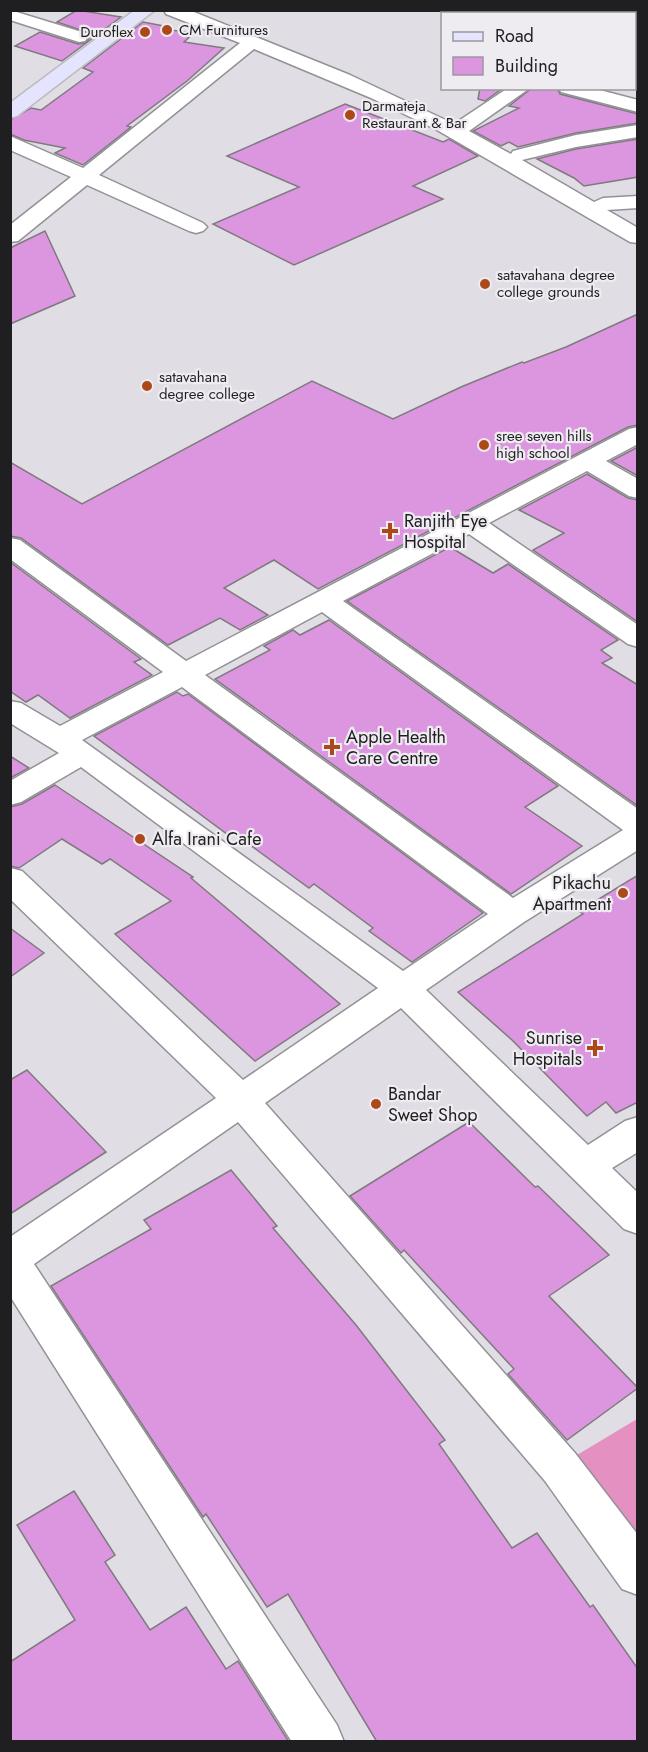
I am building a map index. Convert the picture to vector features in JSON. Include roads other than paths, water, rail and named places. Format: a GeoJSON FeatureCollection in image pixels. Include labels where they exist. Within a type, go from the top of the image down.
{"type":"FeatureCollection","features":[{"type":"Feature","properties":{"kind":"main road"},"geometry":{"type":"LineString","coordinates":[[10,112],[147,10]]}},
{"type":"Feature","properties":{"kind":"main road"},"geometry":{"type":"LineString","coordinates":[[62,49],[98,24]]}},
{"type":"Feature","properties":{"kind":"street"},"geometry":{"type":"LineString","coordinates":[[172,10],[462,128],[520,155],[638,223]]}},
{"type":"Feature","properties":{"kind":"street"},"geometry":{"type":"LineString","coordinates":[[207,10],[366,77],[462,128],[638,237]]}},
{"type":"Feature","properties":{"kind":"street"},"geometry":{"type":"LineString","coordinates":[[10,14],[79,37]]}},
{"type":"Feature","properties":{"kind":"street"},"geometry":{"type":"LineString","coordinates":[[10,236],[252,42]]}},
{"type":"Feature","properties":{"kind":"street"},"geometry":{"type":"LineString","coordinates":[[462,128],[518,90]]}},
{"type":"Feature","properties":{"kind":"street"},"geometry":{"type":"LineString","coordinates":[[576,90],[638,106]]}},
{"type":"Feature","properties":{"kind":"street"},"geometry":{"type":"LineString","coordinates":[[520,155],[576,141],[638,131]]}},
{"type":"Feature","properties":{"kind":"street"},"geometry":{"type":"LineString","coordinates":[[10,142],[196,227]]}},
{"type":"Feature","properties":{"kind":"street"},"geometry":{"type":"LineString","coordinates":[[603,204],[638,202]]}},
{"type":"Feature","properties":{"kind":"street"},"geometry":{"type":"LineString","coordinates":[[10,795],[71,746],[187,674],[638,434]]}},
{"type":"Feature","properties":{"kind":"street"},"geometry":{"type":"LineString","coordinates":[[587,461],[638,490]]}},
{"type":"Feature","properties":{"kind":"street"},"geometry":{"type":"LineString","coordinates":[[471,523],[638,638]]}},
{"type":"Feature","properties":{"kind":"street"},"geometry":{"type":"LineString","coordinates":[[10,546],[512,914]]}},
{"type":"Feature","properties":{"kind":"street"},"geometry":{"type":"LineString","coordinates":[[325,601],[638,825]]}},
{"type":"Feature","properties":{"kind":"street"},"geometry":{"type":"LineString","coordinates":[[10,710],[71,746],[403,988],[638,1218]]}},
{"type":"Feature","properties":{"kind":"street"},"geometry":{"type":"LineString","coordinates":[[320,1742],[10,1260],[512,914],[638,835]]}},
{"type":"Feature","properties":{"kind":"street"},"geometry":{"type":"LineString","coordinates":[[10,879],[241,1100],[560,1467],[638,1573]]}},
{"type":"Feature","properties":{"kind":"street"},"geometry":{"type":"LineString","coordinates":[[584,1167],[638,1132]]}},
{"type":"Feature","properties":{"kind":"place","name":"CM Furnitures"},"geometry":{"type":"Point","coordinates":[167,30]}},
{"type":"Feature","properties":{"kind":"place","name":"Duroflex"},"geometry":{"type":"Point","coordinates":[145,32]}},
{"type":"Feature","properties":{"kind":"place","name":"Darmateja Restaurant & Bar"},"geometry":{"type":"Point","coordinates":[350,115]}},
{"type":"Feature","properties":{"kind":"place","name":"satavahana degree college grounds"},"geometry":{"type":"Point","coordinates":[485,284]}},
{"type":"Feature","properties":{"kind":"place","name":"satavahana degree college"},"geometry":{"type":"Point","coordinates":[147,386]}},
{"type":"Feature","properties":{"kind":"place","name":"sree seven hills high school"},"geometry":{"type":"Point","coordinates":[484,445]}},
{"type":"Feature","properties":{"kind":"place","name":"Ranjith Eye Hospital"},"geometry":{"type":"Point","coordinates":[390,531]}},
{"type":"Feature","properties":{"kind":"place","name":"Apple Health Care Centre"},"geometry":{"type":"Point","coordinates":[332,747]}},
{"type":"Feature","properties":{"kind":"place","name":"Alfa Irani Cafe"},"geometry":{"type":"Point","coordinates":[140,839]}},
{"type":"Feature","properties":{"kind":"place","name":"Pikachu Apartment"},"geometry":{"type":"Point","coordinates":[623,893]}},
{"type":"Feature","properties":{"kind":"place","name":"Sunrise Hospitals"},"geometry":{"type":"Point","coordinates":[595,1048]}},
{"type":"Feature","properties":{"kind":"place","name":"Bandar Sweet Shop"},"geometry":{"type":"Point","coordinates":[376,1104]}}]}
